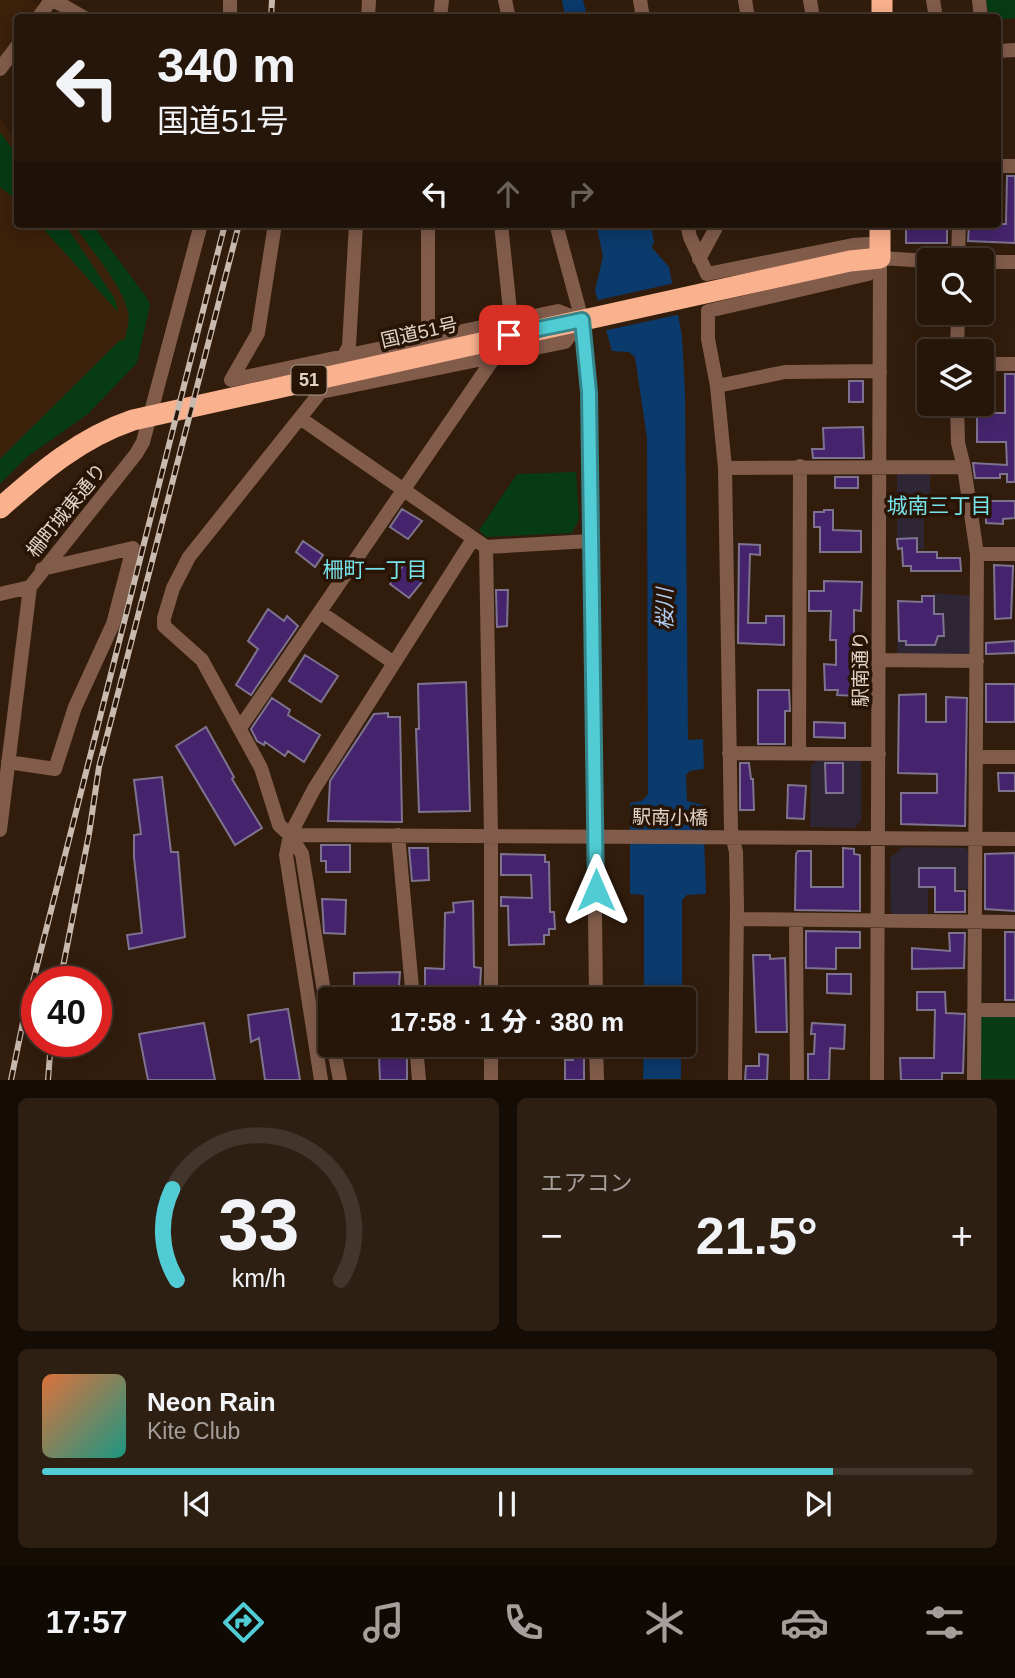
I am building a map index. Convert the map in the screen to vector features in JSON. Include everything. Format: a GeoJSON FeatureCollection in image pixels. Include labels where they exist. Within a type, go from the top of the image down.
{"type":"FeatureCollection","features":[{"type":"Feature","properties":{"kind":"highway"},"geometry":{"type":"LineString","coordinates":[[880,228],[880,258]]}},
{"type":"Feature","properties":{"kind":"highway","name":"国道51号"},"geometry":{"type":"LineString","coordinates":[[0,508],[66,452],[110,429],[161,413],[510,328],[589,318],[850,261],[880,258]]}},
{"type":"Feature","properties":{"kind":"street"},"geometry":{"type":"LineString","coordinates":[[41,14],[52,0],[78,14]]}},
{"type":"Feature","properties":{"kind":"street"},"geometry":{"type":"LineString","coordinates":[[0,69],[14,51]]}},
{"type":"Feature","properties":{"kind":"street","name":"柵町城東通り"},"geometry":{"type":"LineString","coordinates":[[0,830],[8,762],[7,713],[30,587],[143,442],[200,228]]}},
{"type":"Feature","properties":{"kind":"street"},"geometry":{"type":"LineString","coordinates":[[274,228],[258,333],[231,380],[428,338],[510,328],[501,228]]}},
{"type":"Feature","properties":{"kind":"street"},"geometry":{"type":"LineString","coordinates":[[323,987],[302,854],[290,835],[279,825],[261,768],[202,660],[169,632],[164,626],[164,618],[173,587],[189,556],[339,369],[349,346],[356,228]]}},
{"type":"Feature","properties":{"kind":"street"},"geometry":{"type":"LineString","coordinates":[[428,228],[428,338]]}},
{"type":"Feature","properties":{"kind":"street"},"geometry":{"type":"LineString","coordinates":[[557,228],[589,318],[596,987]]}},
{"type":"Feature","properties":{"kind":"street"},"geometry":{"type":"LineString","coordinates":[[699,259],[716,228]]}},
{"type":"Feature","properties":{"kind":"street"},"geometry":{"type":"LineString","coordinates":[[958,248],[959,228]]}},
{"type":"Feature","properties":{"kind":"street"},"geometry":{"type":"LineString","coordinates":[[689,231],[707,274],[868,244],[880,258],[917,260]]}},
{"type":"Feature","properties":{"kind":"street"},"geometry":{"type":"LineString","coordinates":[[735,1080],[736,852],[724,837],[729,752],[724,468],[717,386],[708,339],[708,310],[868,274],[880,258]]}},
{"type":"Feature","properties":{"kind":"street","name":"駅南通り"},"geometry":{"type":"LineString","coordinates":[[877,1080],[880,258]]}},
{"type":"Feature","properties":{"kind":"street"},"geometry":{"type":"LineString","coordinates":[[994,262],[1015,262]]}},
{"type":"Feature","properties":{"kind":"street"},"geometry":{"type":"LineString","coordinates":[[321,392],[565,342],[589,318]]}},
{"type":"Feature","properties":{"kind":"street"},"geometry":{"type":"LineString","coordinates":[[240,728],[496,355]]}},
{"type":"Feature","properties":{"kind":"street"},"geometry":{"type":"LineString","coordinates":[[994,364],[1015,364]]}},
{"type":"Feature","properties":{"kind":"street"},"geometry":{"type":"LineString","coordinates":[[717,386],[785,372],[880,371]]}},
{"type":"Feature","properties":{"kind":"street"},"geometry":{"type":"LineString","coordinates":[[957,416],[958,443],[977,554],[974,1080]]}},
{"type":"Feature","properties":{"kind":"street"},"geometry":{"type":"LineString","coordinates":[[300,418],[480,543],[590,541]]}},
{"type":"Feature","properties":{"kind":"street"},"geometry":{"type":"LineString","coordinates":[[799,753],[800,466]]}},
{"type":"Feature","properties":{"kind":"street"},"geometry":{"type":"LineString","coordinates":[[724,468],[964,467]]}},
{"type":"Feature","properties":{"kind":"street"},"geometry":{"type":"LineString","coordinates":[[321,1080],[286,855],[290,835],[314,789],[394,663],[480,543]]}},
{"type":"Feature","properties":{"kind":"street"},"geometry":{"type":"LineString","coordinates":[[480,543],[491,835],[491,987]]}},
{"type":"Feature","properties":{"kind":"street"},"geometry":{"type":"LineString","coordinates":[[8,762],[55,769],[75,707],[113,624],[133,548],[42,569]]}},
{"type":"Feature","properties":{"kind":"street"},"geometry":{"type":"LineString","coordinates":[[977,554],[1015,554]]}},
{"type":"Feature","properties":{"kind":"street"},"geometry":{"type":"LineString","coordinates":[[0,594],[30,587]]}},
{"type":"Feature","properties":{"kind":"street"},"geometry":{"type":"LineString","coordinates":[[320,612],[394,663]]}},
{"type":"Feature","properties":{"kind":"street"},"geometry":{"type":"LineString","coordinates":[[879,660],[977,661]]}},
{"type":"Feature","properties":{"kind":"street"},"geometry":{"type":"LineString","coordinates":[[729,752],[879,754]]}},
{"type":"Feature","properties":{"kind":"street"},"geometry":{"type":"LineString","coordinates":[[977,757],[1015,757]]}},
{"type":"Feature","properties":{"kind":"street","name":"駅南小橋"},"geometry":{"type":"LineString","coordinates":[[290,835],[1015,839]]}},
{"type":"Feature","properties":{"kind":"street"},"geometry":{"type":"LineString","coordinates":[[398,835],[412,987]]}},
{"type":"Feature","properties":{"kind":"street"},"geometry":{"type":"LineString","coordinates":[[737,919],[1015,922]]}},
{"type":"Feature","properties":{"kind":"street"},"geometry":{"type":"LineString","coordinates":[[796,920],[797,1080]]}},
{"type":"Feature","properties":{"kind":"street"},"geometry":{"type":"LineString","coordinates":[[974,1010],[1015,1010]]}},
{"type":"Feature","properties":{"kind":"street"},"geometry":{"type":"LineString","coordinates":[[335,1057],[340,1080]]}},
{"type":"Feature","properties":{"kind":"street"},"geometry":{"type":"LineString","coordinates":[[417,1057],[419,1080]]}},
{"type":"Feature","properties":{"kind":"street"},"geometry":{"type":"LineString","coordinates":[[491,1057],[491,1080]]}},
{"type":"Feature","properties":{"kind":"street"},"geometry":{"type":"LineString","coordinates":[[596,1057],[597,1080]]}},
{"type":"Feature","properties":{"kind":"shaded area"},"geometry":{"type":"Polygon","coordinates":[[[0,0],[30,0],[42,7],[36,14],[14,14],[14,46],[0,66],[0,0]]]}},
{"type":"Feature","properties":{"kind":"shaded area"},"geometry":{"type":"Polygon","coordinates":[[[0,119],[14,138],[14,228],[79,228],[129,304],[132,318],[126,346],[0,464],[0,119]]]}},
{"type":"Feature","properties":{"kind":"shaded area"},"geometry":{"type":"Polygon","coordinates":[[[897,472],[930,473],[930,517],[924,517],[924,549],[897,549],[897,472]]]}},
{"type":"Feature","properties":{"kind":"shaded area"},"geometry":{"type":"Polygon","coordinates":[[[934,593],[972,596],[972,650],[969,656],[897,656],[898,616],[935,616],[934,593]]]}},
{"type":"Feature","properties":{"kind":"shaded area"},"geometry":{"type":"Polygon","coordinates":[[[819,758],[861,758],[861,821],[854,828],[810,827],[811,766],[819,758]]]}},
{"type":"Feature","properties":{"kind":"shaded area"},"geometry":{"type":"Polygon","coordinates":[[[903,847],[966,848],[969,889],[928,889],[928,917],[891,916],[890,858],[903,847]]]}},
{"type":"Feature","properties":{"kind":"green space"},"geometry":{"type":"Polygon","coordinates":[[[986,0],[1015,0],[1015,18],[1001,20],[1001,14],[988,14],[986,0]]]}},
{"type":"Feature","properties":{"kind":"green space"},"geometry":{"type":"Polygon","coordinates":[[[0,132],[14,151],[14,198],[0,187],[0,132]]]}},
{"type":"Feature","properties":{"kind":"green space"},"geometry":{"type":"Polygon","coordinates":[[[43,228],[68,228],[115,299],[118,312],[43,228]]]}},
{"type":"Feature","properties":{"kind":"green space"},"geometry":{"type":"Polygon","coordinates":[[[76,228],[95,228],[147,298],[150,305],[137,363],[88,414],[27,457],[0,484],[0,459],[119,341],[125,339],[128,312],[120,291],[76,228]]]}},
{"type":"Feature","properties":{"kind":"green space"},"geometry":{"type":"Polygon","coordinates":[[[576,472],[579,519],[572,533],[486,537],[479,530],[517,474],[576,472]]]}},
{"type":"Feature","properties":{"kind":"green space"},"geometry":{"type":"Polygon","coordinates":[[[1015,1015],[1015,1079],[979,1079],[979,1019],[982,1016],[1015,1015]]]}},
{"type":"Feature","properties":{"kind":"water"},"geometry":{"type":"Polygon","coordinates":[[[562,0],[583,0],[586,14],[564,14],[562,0]]]}},
{"type":"Feature","properties":{"kind":"water","name":"桜川"},"geometry":{"type":"Polygon","coordinates":[[[597,228],[652,228],[652,248],[669,267],[682,336],[685,393],[688,740],[703,739],[704,769],[690,771],[686,775],[687,801],[703,805],[706,894],[687,895],[682,900],[682,987],[644,987],[644,895],[630,894],[630,803],[642,801],[648,794],[647,438],[635,357],[629,352],[612,351],[595,291],[603,256],[597,228]]]}},
{"type":"Feature","properties":{"kind":"water"},"geometry":{"type":"Polygon","coordinates":[[[644,1057],[681,1057],[681,1079],[643,1079],[644,1057]]]}},
{"type":"Feature","properties":{"kind":"pier"},"geometry":{"type":"Polygon","coordinates":[[[675,283],[681,314],[603,331],[594,301],[675,283]]]}},
{"type":"Feature","properties":{"kind":"building"},"geometry":{"type":"Polygon","coordinates":[[[1007,176],[1015,176],[1015,243],[968,241],[969,228],[1001,228],[1001,224],[1006,224],[1007,176]]]}},
{"type":"Feature","properties":{"kind":"building"},"geometry":{"type":"Polygon","coordinates":[[[906,228],[947,228],[947,243],[906,243],[906,228]]]}},
{"type":"Feature","properties":{"kind":"building"},"geometry":{"type":"Polygon","coordinates":[[[1005,374],[1015,374],[1015,482],[1007,482],[1007,474],[1000,474],[1000,478],[975,478],[973,463],[1007,465],[1006,442],[977,442],[977,416],[1005,413],[1005,374]]]}},
{"type":"Feature","properties":{"kind":"building"},"geometry":{"type":"Polygon","coordinates":[[[849,381],[863,381],[863,402],[849,402],[849,381]]]}},
{"type":"Feature","properties":{"kind":"building"},"geometry":{"type":"Polygon","coordinates":[[[863,427],[864,458],[813,458],[812,449],[824,449],[823,428],[863,427]]]}},
{"type":"Feature","properties":{"kind":"building"},"geometry":{"type":"Polygon","coordinates":[[[835,477],[858,477],[858,488],[835,488],[835,477]]]}},
{"type":"Feature","properties":{"kind":"building"},"geometry":{"type":"Polygon","coordinates":[[[986,501],[1015,501],[1015,518],[1003,519],[1003,524],[986,523],[986,501]]]}},
{"type":"Feature","properties":{"kind":"building"},"geometry":{"type":"Polygon","coordinates":[[[402,509],[422,521],[408,539],[390,527],[402,509]]]}},
{"type":"Feature","properties":{"kind":"building"},"geometry":{"type":"Polygon","coordinates":[[[833,510],[833,530],[861,531],[861,552],[820,552],[820,527],[814,527],[814,512],[833,510]]]}},
{"type":"Feature","properties":{"kind":"building"},"geometry":{"type":"Polygon","coordinates":[[[917,538],[917,552],[937,552],[937,558],[960,558],[961,571],[911,571],[911,566],[903,566],[902,548],[898,549],[897,539],[917,538]]]}},
{"type":"Feature","properties":{"kind":"building"},"geometry":{"type":"Polygon","coordinates":[[[303,541],[323,555],[315,567],[296,552],[303,541]]]}},
{"type":"Feature","properties":{"kind":"building"},"geometry":{"type":"Polygon","coordinates":[[[739,544],[760,545],[760,555],[750,554],[748,623],[766,623],[766,616],[784,616],[784,645],[738,643],[739,544]]]}},
{"type":"Feature","properties":{"kind":"building"},"geometry":{"type":"Polygon","coordinates":[[[404,564],[426,577],[409,598],[390,584],[404,564]]]}},
{"type":"Feature","properties":{"kind":"building"},"geometry":{"type":"Polygon","coordinates":[[[994,565],[1013,566],[1011,618],[995,619],[994,565]]]}},
{"type":"Feature","properties":{"kind":"building"},"geometry":{"type":"Polygon","coordinates":[[[824,581],[862,582],[861,611],[854,610],[854,643],[859,643],[858,696],[837,695],[838,690],[825,690],[824,664],[836,665],[836,640],[830,640],[831,611],[809,611],[809,591],[824,591],[824,581]]]}},
{"type":"Feature","properties":{"kind":"building"},"geometry":{"type":"Polygon","coordinates":[[[496,590],[508,590],[507,626],[497,627],[496,590]]]}},
{"type":"Feature","properties":{"kind":"building"},"geometry":{"type":"Polygon","coordinates":[[[922,596],[934,596],[934,614],[943,614],[944,636],[938,636],[935,645],[906,645],[906,641],[899,641],[898,601],[922,602],[922,596]]]}},
{"type":"Feature","properties":{"kind":"building"},"geometry":{"type":"Polygon","coordinates":[[[268,609],[284,621],[287,616],[298,626],[251,695],[236,685],[258,649],[248,641],[268,609]]]}},
{"type":"Feature","properties":{"kind":"building"},"geometry":{"type":"Polygon","coordinates":[[[1015,641],[1015,653],[986,654],[986,643],[1015,641]]]}},
{"type":"Feature","properties":{"kind":"building"},"geometry":{"type":"Polygon","coordinates":[[[305,655],[338,676],[321,702],[289,681],[305,655]]]}},
{"type":"Feature","properties":{"kind":"building"},"geometry":{"type":"Polygon","coordinates":[[[466,682],[470,811],[419,812],[416,729],[419,729],[418,684],[466,682]]]}},
{"type":"Feature","properties":{"kind":"building"},"geometry":{"type":"Polygon","coordinates":[[[986,684],[1015,684],[1015,722],[986,722],[986,684]]]}},
{"type":"Feature","properties":{"kind":"building"},"geometry":{"type":"Polygon","coordinates":[[[758,690],[789,690],[790,711],[785,711],[785,744],[758,744],[758,690]]]}},
{"type":"Feature","properties":{"kind":"building"},"geometry":{"type":"Polygon","coordinates":[[[926,694],[926,722],[946,722],[946,697],[967,698],[965,826],[901,824],[901,793],[937,793],[937,774],[898,773],[899,695],[926,694]]]}},
{"type":"Feature","properties":{"kind":"building"},"geometry":{"type":"Polygon","coordinates":[[[272,698],[290,710],[288,715],[320,735],[304,762],[288,751],[285,756],[265,742],[264,745],[257,741],[251,729],[272,698]]]}},
{"type":"Feature","properties":{"kind":"building"},"geometry":{"type":"Polygon","coordinates":[[[388,713],[388,717],[400,717],[402,822],[328,821],[330,781],[374,714],[388,713]]]}},
{"type":"Feature","properties":{"kind":"building"},"geometry":{"type":"Polygon","coordinates":[[[814,722],[845,723],[845,738],[814,737],[814,722]]]}},
{"type":"Feature","properties":{"kind":"building"},"geometry":{"type":"Polygon","coordinates":[[[206,727],[234,777],[232,779],[262,828],[235,845],[176,746],[206,727]]]}},
{"type":"Feature","properties":{"kind":"building"},"geometry":{"type":"Polygon","coordinates":[[[740,763],[749,763],[753,779],[754,810],[740,810],[740,763]]]}},
{"type":"Feature","properties":{"kind":"building"},"geometry":{"type":"Polygon","coordinates":[[[825,763],[843,763],[843,793],[826,793],[825,763]]]}},
{"type":"Feature","properties":{"kind":"building"},"geometry":{"type":"Polygon","coordinates":[[[998,773],[1015,773],[1015,791],[999,791],[998,773]]]}},
{"type":"Feature","properties":{"kind":"building"},"geometry":{"type":"Polygon","coordinates":[[[162,777],[171,852],[178,852],[185,937],[129,949],[127,935],[142,933],[134,857],[134,835],[141,834],[134,780],[162,777]]]}},
{"type":"Feature","properties":{"kind":"building"},"geometry":{"type":"Polygon","coordinates":[[[788,785],[806,786],[804,819],[787,818],[788,785]]]}},
{"type":"Feature","properties":{"kind":"building"},"geometry":{"type":"Polygon","coordinates":[[[321,845],[350,845],[350,872],[326,872],[326,861],[321,861],[321,845]]]}},
{"type":"Feature","properties":{"kind":"building"},"geometry":{"type":"Polygon","coordinates":[[[409,848],[428,848],[429,880],[412,881],[409,848]]]}},
{"type":"Feature","properties":{"kind":"building"},"geometry":{"type":"Polygon","coordinates":[[[843,848],[854,849],[854,854],[860,855],[860,911],[795,910],[798,851],[811,851],[811,887],[843,887],[843,848]]]}},
{"type":"Feature","properties":{"kind":"building"},"geometry":{"type":"Polygon","coordinates":[[[1015,853],[1015,911],[985,909],[985,854],[1015,853]]]}},
{"type":"Feature","properties":{"kind":"building"},"geometry":{"type":"Polygon","coordinates":[[[501,854],[545,855],[545,862],[549,862],[550,912],[554,912],[555,929],[549,929],[549,935],[544,935],[544,944],[509,945],[508,906],[501,906],[501,897],[532,898],[531,875],[501,875],[501,854]]]}},
{"type":"Feature","properties":{"kind":"building"},"geometry":{"type":"Polygon","coordinates":[[[919,868],[955,868],[955,891],[965,891],[965,912],[935,912],[935,887],[919,887],[919,868]]]}},
{"type":"Feature","properties":{"kind":"building"},"geometry":{"type":"Polygon","coordinates":[[[322,899],[346,900],[345,934],[324,933],[322,899]]]}},
{"type":"Feature","properties":{"kind":"building"},"geometry":{"type":"Polygon","coordinates":[[[473,901],[474,967],[481,968],[480,987],[425,987],[425,968],[444,969],[445,913],[454,912],[453,903],[473,901]]]}},
{"type":"Feature","properties":{"kind":"building"},"geometry":{"type":"Polygon","coordinates":[[[806,931],[860,932],[860,948],[836,948],[836,969],[806,968],[806,931]]]}},
{"type":"Feature","properties":{"kind":"building"},"geometry":{"type":"Polygon","coordinates":[[[1005,932],[1015,932],[1015,1000],[1005,1000],[1005,932]]]}},
{"type":"Feature","properties":{"kind":"building"},"geometry":{"type":"Polygon","coordinates":[[[949,933],[965,933],[964,968],[912,969],[912,948],[950,951],[949,933]]]}},
{"type":"Feature","properties":{"kind":"building"},"geometry":{"type":"Polygon","coordinates":[[[753,955],[770,955],[770,959],[785,958],[787,1032],[756,1032],[753,955]]]}},
{"type":"Feature","properties":{"kind":"building"},"geometry":{"type":"Polygon","coordinates":[[[400,972],[399,987],[354,987],[354,973],[400,972]]]}},
{"type":"Feature","properties":{"kind":"building"},"geometry":{"type":"Polygon","coordinates":[[[827,974],[851,974],[851,994],[827,993],[827,974]]]}},
{"type":"Feature","properties":{"kind":"building"},"geometry":{"type":"Polygon","coordinates":[[[917,992],[945,992],[946,1013],[965,1014],[963,1073],[942,1073],[942,1080],[901,1080],[900,1058],[934,1058],[935,1010],[917,1010],[917,992]]]}},
{"type":"Feature","properties":{"kind":"building"},"geometry":{"type":"Polygon","coordinates":[[[288,1009],[300,1080],[265,1080],[259,1038],[251,1042],[248,1015],[288,1009]]]}},
{"type":"Feature","properties":{"kind":"building"},"geometry":{"type":"Polygon","coordinates":[[[204,1023],[215,1080],[148,1080],[139,1034],[204,1023]]]}},
{"type":"Feature","properties":{"kind":"building"},"geometry":{"type":"Polygon","coordinates":[[[812,1023],[845,1025],[844,1049],[830,1048],[829,1080],[808,1080],[808,1054],[814,1054],[815,1034],[811,1034],[812,1023]]]}},
{"type":"Feature","properties":{"kind":"building"},"geometry":{"type":"Polygon","coordinates":[[[759,1054],[768,1055],[767,1080],[745,1080],[746,1066],[759,1066],[759,1054]]]}},
{"type":"Feature","properties":{"kind":"building"},"geometry":{"type":"Polygon","coordinates":[[[379,1057],[407,1057],[407,1080],[380,1080],[379,1057]]]}},
{"type":"Feature","properties":{"kind":"building"},"geometry":{"type":"Polygon","coordinates":[[[573,1057],[584,1057],[584,1080],[565,1080],[565,1060],[573,1060],[573,1057]]]}},
{"type":"Feature","properties":{"kind":"railway"},"geometry":{"type":"LineString","coordinates":[[271,14],[272,0]]}},
{"type":"Feature","properties":{"kind":"railway"},"geometry":{"type":"LineString","coordinates":[[11,1080],[24,1017],[224,228]]}},
{"type":"Feature","properties":{"kind":"railway"},"geometry":{"type":"LineString","coordinates":[[63,966],[99,767],[238,228]]}},
{"type":"Feature","properties":{"kind":"railway"},"geometry":{"type":"LineString","coordinates":[[48,1080],[50,1057]]}},
{"type":"Feature","properties":{"kind":"district","name":"城南三丁目"},"geometry":{"type":"Point","coordinates":[939,506]}},
{"type":"Feature","properties":{"kind":"district","name":"柵町一丁目"},"geometry":{"type":"Point","coordinates":[375,570]}},
{"type":"Feature","properties":{"kind":"route"},"geometry":{"type":"LineString","coordinates":[[509,335],[582,320],[589,392],[596,890]]}}]}
